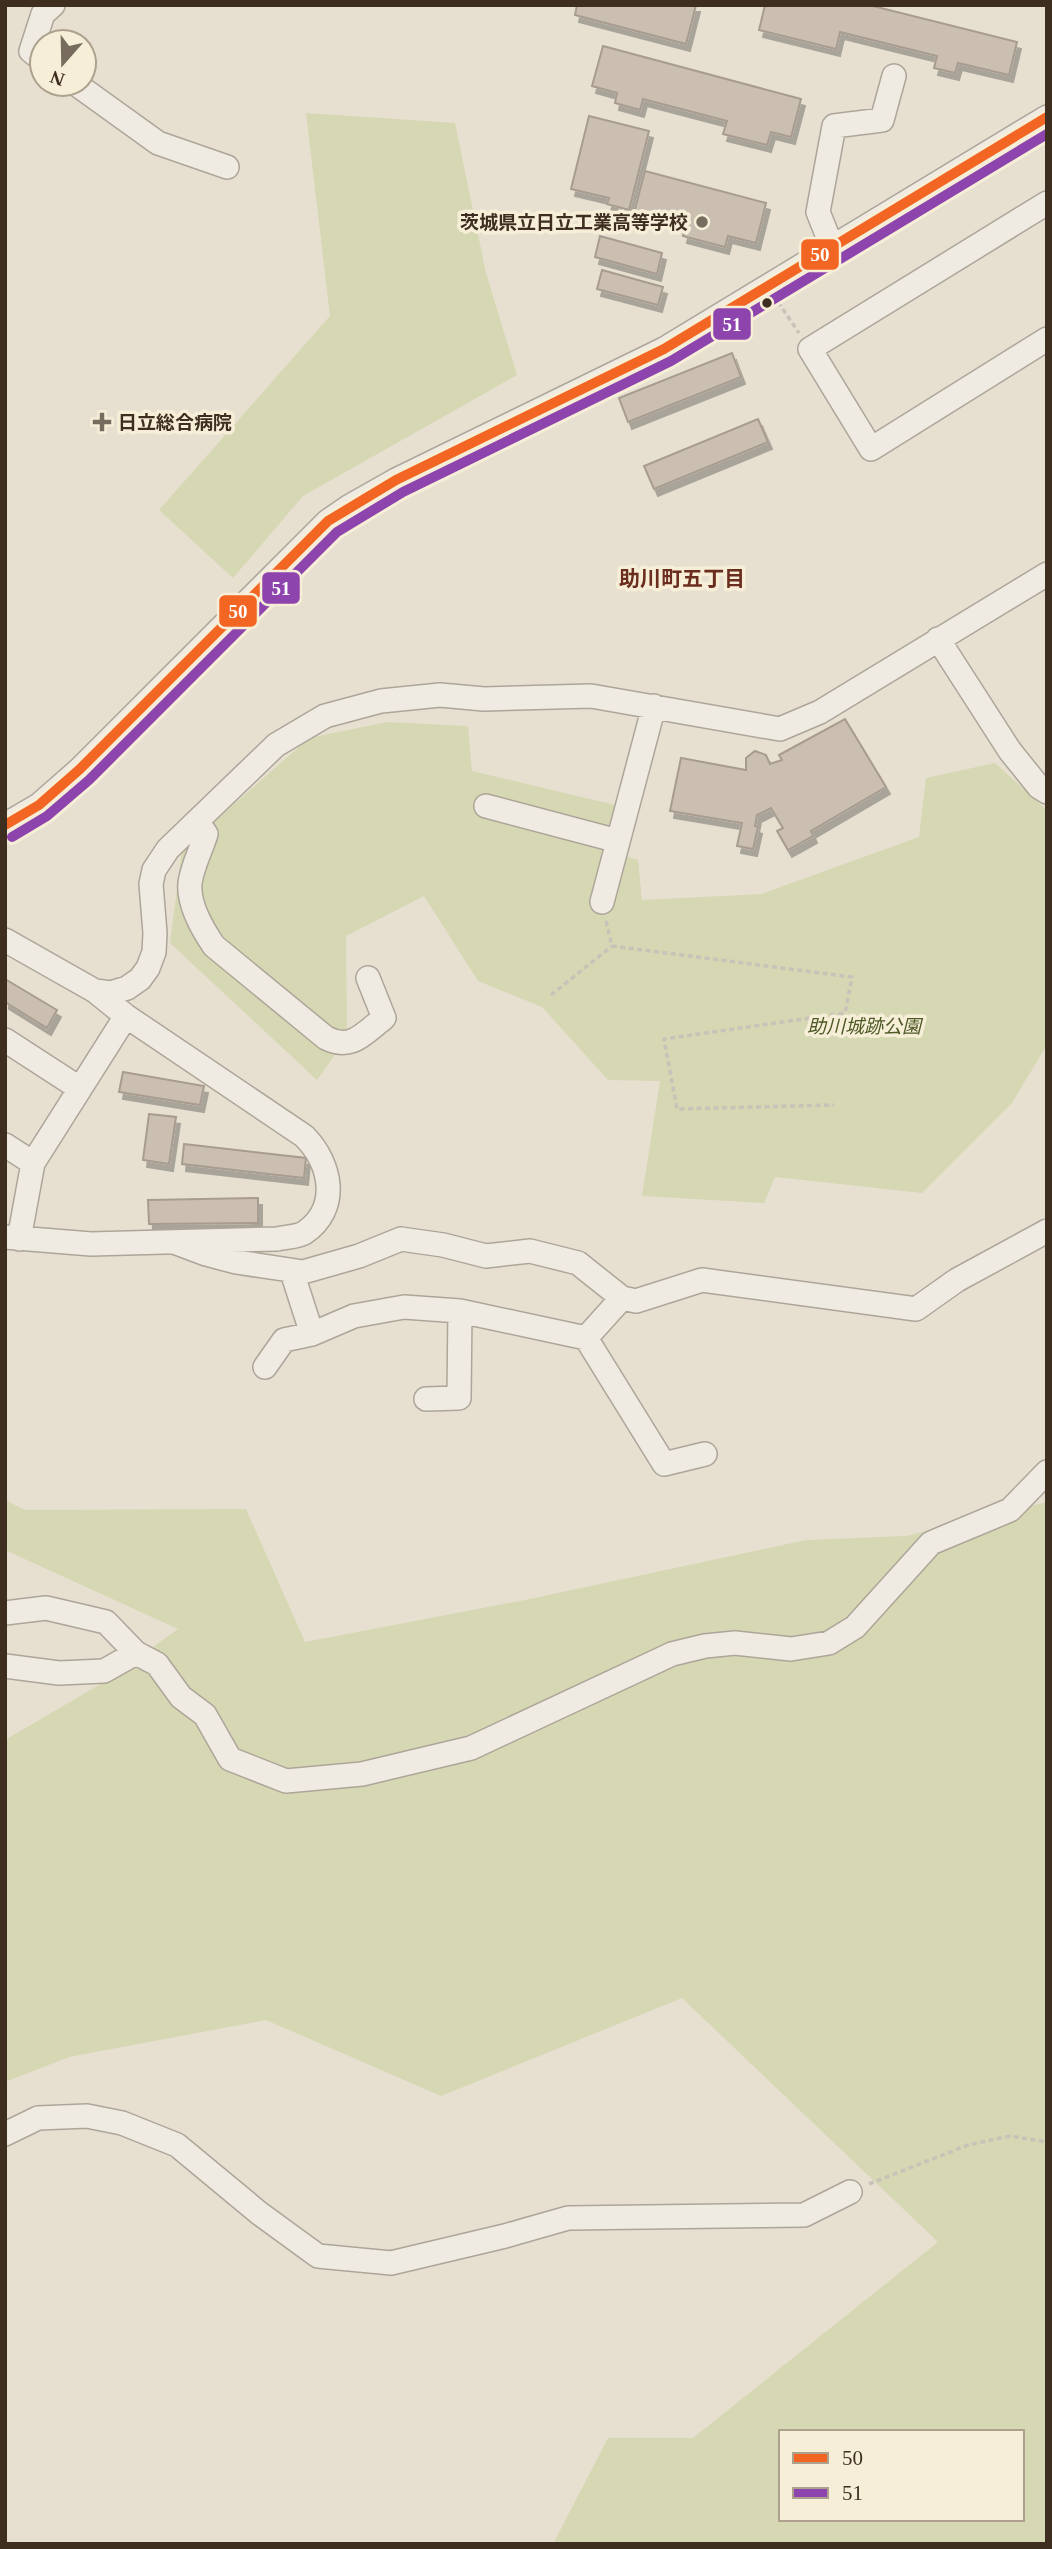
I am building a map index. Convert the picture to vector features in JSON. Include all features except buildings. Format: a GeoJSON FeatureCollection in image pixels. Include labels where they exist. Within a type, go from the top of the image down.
{"type":"FeatureCollection","features":[{"type":"Feature","properties":{"kind":"street"},"geometry":{"type":"LineString","coordinates":[[38,28],[43,14],[53,5]]}},
{"type":"Feature","properties":{"kind":"street"},"geometry":{"type":"LineString","coordinates":[[832,247],[818,212],[834,126],[882,120],[894,76]]}},
{"type":"Feature","properties":{"kind":"street"},"geometry":{"type":"LineString","coordinates":[[95,98],[158,143],[227,167]]}},
{"type":"Feature","properties":{"kind":"street"},"geometry":{"type":"LineString","coordinates":[[5,825],[38,805],[80,769],[328,521],[350,506],[396,480],[664,349],[1047,117]]}},
{"type":"Feature","properties":{"kind":"street"},"geometry":{"type":"LineString","coordinates":[[1047,203],[810,349],[871,449],[1047,339]]}},
{"type":"Feature","properties":{"kind":"street"},"geometry":{"type":"LineString","coordinates":[[95,991],[111,993],[127,988],[140,979],[148,968],[154,952],[155,933],[151,884],[153,870],[168,849],[276,745],[325,716],[381,701],[440,695],[484,699],[591,696],[780,730],[820,712],[1047,574]]}},
{"type":"Feature","properties":{"kind":"street"},"geometry":{"type":"LineString","coordinates":[[938,639],[1010,751],[1039,787],[1047,792]]}},
{"type":"Feature","properties":{"kind":"street"},"geometry":{"type":"LineString","coordinates":[[602,902],[654,706]]}},
{"type":"Feature","properties":{"kind":"street"},"geometry":{"type":"LineString","coordinates":[[486,806],[618,841]]}},
{"type":"Feature","properties":{"kind":"street"},"geometry":{"type":"LineString","coordinates":[[197,821],[206,835],[190,883],[191,895],[204,932],[214,946],[326,1038],[337,1044],[352,1042],[384,1018],[368,978]]}},
{"type":"Feature","properties":{"kind":"street"},"geometry":{"type":"LineString","coordinates":[[5,940],[95,991],[126,1016],[304,1136],[317,1150],[326,1167],[329,1186],[325,1205],[316,1221],[302,1234],[277,1239],[91,1244],[12,1238],[33,1163],[126,1016]]}},
{"type":"Feature","properties":{"kind":"street"},"geometry":{"type":"LineString","coordinates":[[5,1040],[79,1088]]}},
{"type":"Feature","properties":{"kind":"street"},"geometry":{"type":"LineString","coordinates":[[5,1145],[33,1163]]}},
{"type":"Feature","properties":{"kind":"street"},"geometry":{"type":"LineString","coordinates":[[174,1242],[236,1262],[303,1272],[359,1256],[401,1239],[443,1245],[486,1256],[530,1251],[578,1263],[622,1298],[636,1301],[702,1280],[916,1309],[957,1280],[1047,1231]]}},
{"type":"Feature","properties":{"kind":"street"},"geometry":{"type":"LineString","coordinates":[[292,1272],[312,1334]]}},
{"type":"Feature","properties":{"kind":"street"},"geometry":{"type":"LineString","coordinates":[[586,1338],[622,1298]]}},
{"type":"Feature","properties":{"kind":"street"},"geometry":{"type":"LineString","coordinates":[[265,1367],[284,1340],[312,1334],[354,1315],[404,1307],[460,1311],[586,1338],[664,1464],[705,1454]]}},
{"type":"Feature","properties":{"kind":"street"},"geometry":{"type":"LineString","coordinates":[[426,1399],[458,1398],[460,1311]]}},
{"type":"Feature","properties":{"kind":"street"},"geometry":{"type":"LineString","coordinates":[[5,1613],[46,1608],[106,1622],[136,1653],[157,1664],[181,1697],[205,1715],[230,1759],[286,1781],[362,1774],[471,1748],[672,1654],[705,1646],[736,1643],[791,1649],[829,1643],[855,1627],[931,1543],[1010,1510],[1047,1472]]}},
{"type":"Feature","properties":{"kind":"street"},"geometry":{"type":"LineString","coordinates":[[5,1666],[59,1673],[104,1671],[136,1653]]}},
{"type":"Feature","properties":{"kind":"street"},"geometry":{"type":"LineString","coordinates":[[5,2134],[38,2118],[87,2116],[122,2123],[177,2145],[259,2213],[318,2256],[391,2263],[568,2218],[804,2215],[850,2192]]}},
{"type":"Feature","properties":{"kind":"path"},"geometry":{"type":"LineString","coordinates":[[775,297],[810,349]]}},
{"type":"Feature","properties":{"kind":"path"},"geometry":{"type":"LineString","coordinates":[[602,902],[612,946]]}},
{"type":"Feature","properties":{"kind":"path"},"geometry":{"type":"LineString","coordinates":[[551,995],[612,946],[852,977],[845,1013],[664,1039],[677,1109],[834,1105]]}},
{"type":"Feature","properties":{"kind":"path"},"geometry":{"type":"LineString","coordinates":[[850,2192],[968,2145],[1010,2136],[1047,2142]]}},
{"type":"Feature","properties":{"kind":"green space"},"geometry":{"type":"Polygon","coordinates":[[[306,113],[455,123],[486,273],[517,375],[303,496],[233,578],[159,510],[330,316],[306,113]]]}},
{"type":"Feature","properties":{"kind":"green space","name":"助川城跡公園"},"geometry":{"type":"Polygon","coordinates":[[[387,722],[468,726],[472,771],[636,810],[622,855],[638,860],[642,900],[761,894],[919,837],[926,778],[995,763],[1047,810],[1047,1045],[1012,1103],[922,1193],[775,1177],[764,1203],[642,1196],[660,1081],[608,1080],[542,1007],[478,981],[424,896],[346,936],[347,1038],[317,1080],[170,943],[182,850],[309,738],[387,722]]]}},
{"type":"Feature","properties":{"kind":"green space"},"geometry":{"type":"Polygon","coordinates":[[[5,1500],[25,1510],[246,1509],[305,1642],[525,1600],[806,1540],[906,1536],[1047,1502],[1047,2544],[553,2544],[608,2438],[693,2438],[938,2242],[682,1998],[441,2096],[266,2020],[69,2057],[5,2082],[5,1740],[104,1682],[178,1629],[5,1550],[5,1500]]]}},
{"type":"Feature","properties":{"kind":"transit line","name":"50"},"geometry":{"type":"LineString","coordinates":[[5,825],[39,805],[80,769],[328,521],[396,480],[664,349],[1047,117]]}},
{"type":"Feature","properties":{"kind":"transit line","name":"51"},"geometry":{"type":"LineString","coordinates":[[12,837],[47,816],[89,780],[337,532],[403,492],[671,361],[1047,134]]}},
{"type":"Feature","properties":{"kind":"place","name":"茨城県立日立工業高等学校"},"geometry":{"type":"Point","coordinates":[702,222]}},
{"type":"Feature","properties":{"kind":"place","name":"日立総合病院"},"geometry":{"type":"Point","coordinates":[102,422]}},
{"type":"Feature","properties":{"kind":"district","name":"助川町五丁目"},"geometry":{"type":"Point","coordinates":[682,579]}}]}
